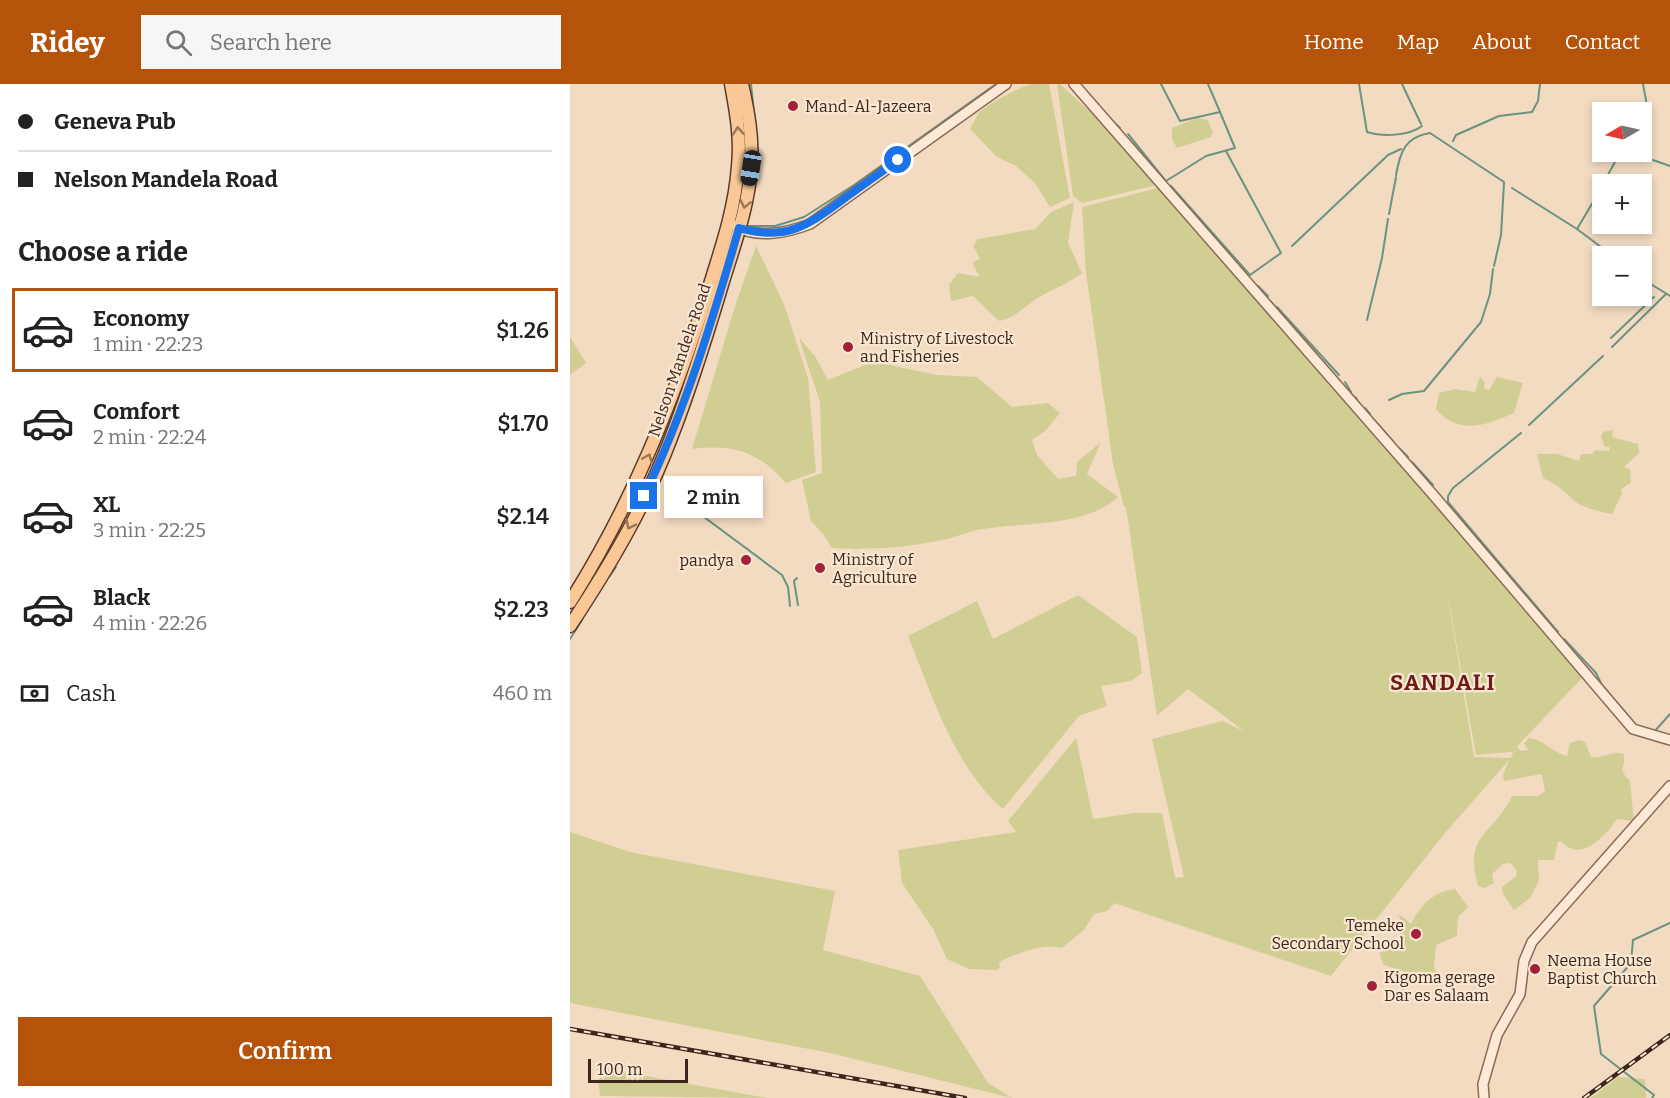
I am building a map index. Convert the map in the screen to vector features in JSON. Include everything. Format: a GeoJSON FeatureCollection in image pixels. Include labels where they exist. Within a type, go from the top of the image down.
{"type":"FeatureCollection","features":[{"type":"Feature","properties":{"kind":"main road","name":"Nelson Mandela Road"},"geometry":{"type":"LineString","coordinates":[[570,626],[626,534],[670,440],[705,339],[734,225],[739,149],[731,84]]}},
{"type":"Feature","properties":{"kind":"main road","name":"Nelson Mandela Road"},"geometry":{"type":"LineString","coordinates":[[570,602],[615,524],[655,441],[748,186],[752,128],[742,84]]}},
{"type":"Feature","properties":{"kind":"street"},"geometry":{"type":"LineString","coordinates":[[734,225],[773,234],[797,230],[810,224],[1006,84]]}},
{"type":"Feature","properties":{"kind":"street"},"geometry":{"type":"LineString","coordinates":[[1074,84],[1436,497],[1633,729],[1670,740]]}},
{"type":"Feature","properties":{"kind":"street"},"geometry":{"type":"LineString","coordinates":[[1484,1098],[1483,1084],[1497,1035],[1520,994],[1524,961],[1533,942],[1670,786]]}},
{"type":"Feature","properties":{"kind":"shaded area"},"geometry":{"type":"Polygon","coordinates":[[[1031,84],[1049,84],[1070,198],[1050,207],[1035,183],[1016,166],[997,157],[970,129],[984,108],[1031,84]]]}},
{"type":"Feature","properties":{"kind":"shaded area"},"geometry":{"type":"Polygon","coordinates":[[[1057,84],[1060,84],[1097,118],[1157,185],[1082,203],[1073,196],[1057,84]]]}},
{"type":"Feature","properties":{"kind":"shaded area"},"geometry":{"type":"Polygon","coordinates":[[[1197,118],[1208,120],[1213,133],[1211,137],[1177,148],[1172,139],[1172,128],[1197,118]]]}},
{"type":"Feature","properties":{"kind":"shaded area"},"geometry":{"type":"Polygon","coordinates":[[[1158,188],[1399,459],[1396,460],[1437,503],[1582,678],[1517,747],[1521,751],[1528,750],[1524,743],[1529,738],[1567,756],[1570,743],[1579,740],[1585,742],[1591,757],[1615,753],[1624,754],[1622,770],[1630,781],[1634,821],[1617,819],[1597,841],[1583,849],[1570,848],[1558,841],[1554,860],[1538,860],[1539,881],[1530,898],[1514,910],[1503,894],[1502,887],[1516,876],[1517,871],[1510,863],[1503,864],[1492,874],[1494,883],[1484,888],[1478,886],[1474,869],[1477,845],[1512,796],[1538,796],[1545,791],[1542,774],[1504,781],[1503,775],[1509,760],[1445,833],[1331,976],[1114,903],[1107,911],[1094,914],[1084,930],[1062,948],[1047,947],[1022,952],[999,962],[1000,968],[997,970],[969,969],[947,959],[933,929],[902,883],[898,850],[1016,832],[1008,821],[1076,738],[1093,819],[1134,813],[1162,813],[1175,878],[1184,877],[1152,739],[1222,721],[1244,731],[1188,689],[1157,716],[1126,507],[1124,507],[1113,464],[1086,272],[1082,207],[1158,188]],[[1445,579],[1474,757],[1511,758],[1513,752],[1519,751],[1476,755],[1445,579]]]}},
{"type":"Feature","properties":{"kind":"shaded area"},"geometry":{"type":"Polygon","coordinates":[[[1074,202],[1068,243],[1082,273],[1005,320],[999,321],[973,296],[951,301],[949,285],[958,273],[980,277],[972,263],[980,259],[973,246],[978,239],[1035,229],[1051,212],[1074,202]]]}},
{"type":"Feature","properties":{"kind":"shaded area"},"geometry":{"type":"Polygon","coordinates":[[[756,246],[784,304],[808,378],[816,472],[786,483],[765,463],[744,452],[720,448],[692,449],[736,303],[756,246]]]}},
{"type":"Feature","properties":{"kind":"shaded area"},"geometry":{"type":"Polygon","coordinates":[[[570,337],[586,363],[570,375],[570,337]]]}},
{"type":"Feature","properties":{"kind":"shaded area"},"geometry":{"type":"Polygon","coordinates":[[[799,338],[815,356],[828,380],[887,356],[885,364],[937,375],[977,377],[1012,407],[1048,403],[1060,413],[1045,431],[1032,440],[1037,455],[1058,479],[1076,476],[1077,462],[1101,442],[1087,474],[1118,497],[1104,507],[1070,519],[994,527],[911,545],[871,549],[832,548],[811,521],[802,480],[822,473],[820,402],[799,338]]]}},
{"type":"Feature","properties":{"kind":"shaded area"},"geometry":{"type":"Polygon","coordinates":[[[1480,377],[1485,382],[1484,388],[1489,390],[1497,377],[1523,383],[1514,413],[1473,426],[1454,423],[1436,409],[1439,393],[1455,389],[1475,392],[1480,377]]]}},
{"type":"Feature","properties":{"kind":"shaded area"},"geometry":{"type":"Polygon","coordinates":[[[1613,430],[1612,437],[1638,444],[1639,453],[1624,467],[1630,469],[1631,482],[1621,490],[1622,494],[1612,514],[1580,505],[1560,488],[1543,478],[1537,454],[1557,454],[1579,461],[1581,454],[1592,454],[1595,450],[1609,451],[1610,447],[1605,447],[1601,437],[1603,432],[1613,430]]]}},
{"type":"Feature","properties":{"kind":"shaded area"},"geometry":{"type":"Polygon","coordinates":[[[1078,595],[1137,637],[1142,673],[1131,681],[1101,686],[1107,706],[1079,716],[1003,809],[970,772],[957,750],[935,705],[908,636],[977,601],[993,639],[1078,595]]]}},
{"type":"Feature","properties":{"kind":"shaded area"},"geometry":{"type":"Polygon","coordinates":[[[570,832],[630,852],[835,891],[823,950],[920,976],[988,1083],[1012,1098],[830,1053],[570,1003],[570,832]]]}},
{"type":"Feature","properties":{"kind":"shaded area"},"geometry":{"type":"Polygon","coordinates":[[[1455,889],[1468,907],[1458,917],[1457,936],[1436,945],[1434,967],[1440,978],[1433,981],[1384,965],[1379,953],[1404,941],[1399,914],[1411,924],[1428,900],[1440,893],[1455,889]]]}},
{"type":"Feature","properties":{"kind":"shaded area"},"geometry":{"type":"Polygon","coordinates":[[[597,1067],[767,1098],[600,1096],[597,1067]]]}},
{"type":"Feature","properties":{"kind":"shaded area"},"geometry":{"type":"Polygon","coordinates":[[[1618,1077],[1645,1079],[1646,1098],[1591,1098],[1618,1077]]]}},
{"type":"Feature","properties":{"kind":"waterway"},"geometry":{"type":"LineString","coordinates":[[751,84],[757,141]]}},
{"type":"Feature","properties":{"kind":"waterway"},"geometry":{"type":"LineString","coordinates":[[745,226],[775,226],[804,217],[854,185],[996,84]]}},
{"type":"Feature","properties":{"kind":"waterway"},"geometry":{"type":"LineString","coordinates":[[1161,84],[1180,121],[1220,112],[1235,148],[1206,156],[1166,181]]}},
{"type":"Feature","properties":{"kind":"waterway"},"geometry":{"type":"LineString","coordinates":[[1208,84],[1220,112]]}},
{"type":"Feature","properties":{"kind":"waterway"},"geometry":{"type":"LineString","coordinates":[[1359,84],[1367,132],[1396,135],[1422,126]]}},
{"type":"Feature","properties":{"kind":"waterway"},"geometry":{"type":"LineString","coordinates":[[1402,84],[1421,124]]}},
{"type":"Feature","properties":{"kind":"waterway"},"geometry":{"type":"LineString","coordinates":[[1453,141],[1456,135],[1499,116],[1532,112],[1538,101],[1540,84]]}},
{"type":"Feature","properties":{"kind":"waterway"},"geometry":{"type":"LineString","coordinates":[[1643,84],[1646,102]]}},
{"type":"Feature","properties":{"kind":"waterway"},"geometry":{"type":"LineString","coordinates":[[1109,118],[1120,128]]}},
{"type":"Feature","properties":{"kind":"waterway"},"geometry":{"type":"LineString","coordinates":[[1396,175],[1399,159],[1409,142],[1430,133],[1504,182]]}},
{"type":"Feature","properties":{"kind":"waterway"},"geometry":{"type":"LineString","coordinates":[[1128,134],[1165,180]]}},
{"type":"Feature","properties":{"kind":"waterway"},"geometry":{"type":"LineString","coordinates":[[1292,246],[1388,155],[1401,149]]}},
{"type":"Feature","properties":{"kind":"waterway"},"geometry":{"type":"LineString","coordinates":[[1171,186],[1250,275],[1281,253],[1226,151]]}},
{"type":"Feature","properties":{"kind":"waterway"},"geometry":{"type":"LineString","coordinates":[[755,179],[757,155]]}},
{"type":"Feature","properties":{"kind":"waterway"},"geometry":{"type":"LineString","coordinates":[[1608,174],[1616,160],[1621,157],[1653,160],[1670,166]]}},
{"type":"Feature","properties":{"kind":"waterway"},"geometry":{"type":"LineString","coordinates":[[1389,214],[1396,177]]}},
{"type":"Feature","properties":{"kind":"waterway"},"geometry":{"type":"LineString","coordinates":[[1494,266],[1501,235],[1504,183]]}},
{"type":"Feature","properties":{"kind":"waterway"},"geometry":{"type":"LineString","coordinates":[[1512,188],[1600,246]]}},
{"type":"Feature","properties":{"kind":"waterway"},"geometry":{"type":"LineString","coordinates":[[1577,229],[1592,204]]}},
{"type":"Feature","properties":{"kind":"waterway"},"geometry":{"type":"LineString","coordinates":[[1367,320],[1382,258],[1388,219]]}},
{"type":"Feature","properties":{"kind":"waterway"},"geometry":{"type":"LineString","coordinates":[[1389,400],[1402,394],[1424,391],[1481,322],[1490,294],[1493,269]]}},
{"type":"Feature","properties":{"kind":"waterway"},"geometry":{"type":"LineString","coordinates":[[1652,285],[1670,296]]}},
{"type":"Feature","properties":{"kind":"waterway"},"geometry":{"type":"LineString","coordinates":[[1258,286],[1268,296]]}},
{"type":"Feature","properties":{"kind":"waterway"},"geometry":{"type":"LineString","coordinates":[[1612,347],[1666,294]]}},
{"type":"Feature","properties":{"kind":"waterway"},"geometry":{"type":"LineString","coordinates":[[1611,338],[1654,297]]}},
{"type":"Feature","properties":{"kind":"waterway"},"geometry":{"type":"LineString","coordinates":[[1277,307],[1339,375]]}},
{"type":"Feature","properties":{"kind":"waterway"},"geometry":{"type":"LineString","coordinates":[[1529,425],[1603,356]]}},
{"type":"Feature","properties":{"kind":"waterway"},"geometry":{"type":"LineString","coordinates":[[1345,382],[1351,392]]}},
{"type":"Feature","properties":{"kind":"waterway"},"geometry":{"type":"LineString","coordinates":[[683,424],[695,390]]}},
{"type":"Feature","properties":{"kind":"waterway"},"geometry":{"type":"LineString","coordinates":[[1365,408],[1370,414]]}},
{"type":"Feature","properties":{"kind":"waterway"},"geometry":{"type":"LineString","coordinates":[[1378,424],[1395,444]]}},
{"type":"Feature","properties":{"kind":"waterway"},"geometry":{"type":"LineString","coordinates":[[1521,433],[1453,488],[1448,496],[1448,502],[1558,632]]}},
{"type":"Feature","properties":{"kind":"waterway"},"geometry":{"type":"LineString","coordinates":[[1400,449],[1408,457]]}},
{"type":"Feature","properties":{"kind":"waterway"},"geometry":{"type":"LineString","coordinates":[[1412,462],[1433,485]]}},
{"type":"Feature","properties":{"kind":"waterway"},"geometry":{"type":"LineString","coordinates":[[669,491],[782,575],[788,587],[790,606]]}},
{"type":"Feature","properties":{"kind":"waterway"},"geometry":{"type":"LineString","coordinates":[[621,556],[625,548]]}},
{"type":"Feature","properties":{"kind":"waterway"},"geometry":{"type":"LineString","coordinates":[[609,577],[616,567]]}},
{"type":"Feature","properties":{"kind":"waterway"},"geometry":{"type":"LineString","coordinates":[[797,578],[794,581],[798,605]]}},
{"type":"Feature","properties":{"kind":"waterway"},"geometry":{"type":"LineString","coordinates":[[570,639],[582,620]]}},
{"type":"Feature","properties":{"kind":"waterway"},"geometry":{"type":"LineString","coordinates":[[1564,639],[1596,673],[1602,685],[1630,718]]}},
{"type":"Feature","properties":{"kind":"waterway"},"geometry":{"type":"LineString","coordinates":[[1654,732],[1670,714]]}},
{"type":"Feature","properties":{"kind":"waterway"},"geometry":{"type":"LineString","coordinates":[[1652,1098],[1654,1095],[1601,1054],[1594,1006],[1631,963],[1633,940],[1670,923]]}},
{"type":"Feature","properties":{"kind":"railway"},"geometry":{"type":"LineString","coordinates":[[570,1029],[965,1098]]}},
{"type":"Feature","properties":{"kind":"railway"},"geometry":{"type":"LineString","coordinates":[[1584,1098],[1670,1035]]}},
{"type":"Feature","properties":{"kind":"place","name":"Mand-Al-Jazeera"},"geometry":{"type":"Point","coordinates":[793,106]}},
{"type":"Feature","properties":{"kind":"place","name":"Ministry of Livestock and Fisheries"},"geometry":{"type":"Point","coordinates":[848,347]}},
{"type":"Feature","properties":{"kind":"place","name":"pandya"},"geometry":{"type":"Point","coordinates":[746,560]}},
{"type":"Feature","properties":{"kind":"place","name":"Ministry of Agriculture"},"geometry":{"type":"Point","coordinates":[820,568]}},
{"type":"Feature","properties":{"kind":"place","name":"Temeke Secondary School"},"geometry":{"type":"Point","coordinates":[1416,934]}},
{"type":"Feature","properties":{"kind":"place","name":"Neema House Baptist Church"},"geometry":{"type":"Point","coordinates":[1535,969]}},
{"type":"Feature","properties":{"kind":"place","name":"Kigoma gerage Dar es Salaam"},"geometry":{"type":"Point","coordinates":[1372,986]}},
{"type":"Feature","properties":{"kind":"district","name":"SANDALI"},"geometry":{"type":"Point","coordinates":[1443,682]}},
{"type":"Feature","properties":{"kind":"route"},"geometry":{"type":"LineString","coordinates":[[644,496],[670,440],[705,339],[739,228],[767,234],[797,230],[810,224],[898,160]]}}]}
